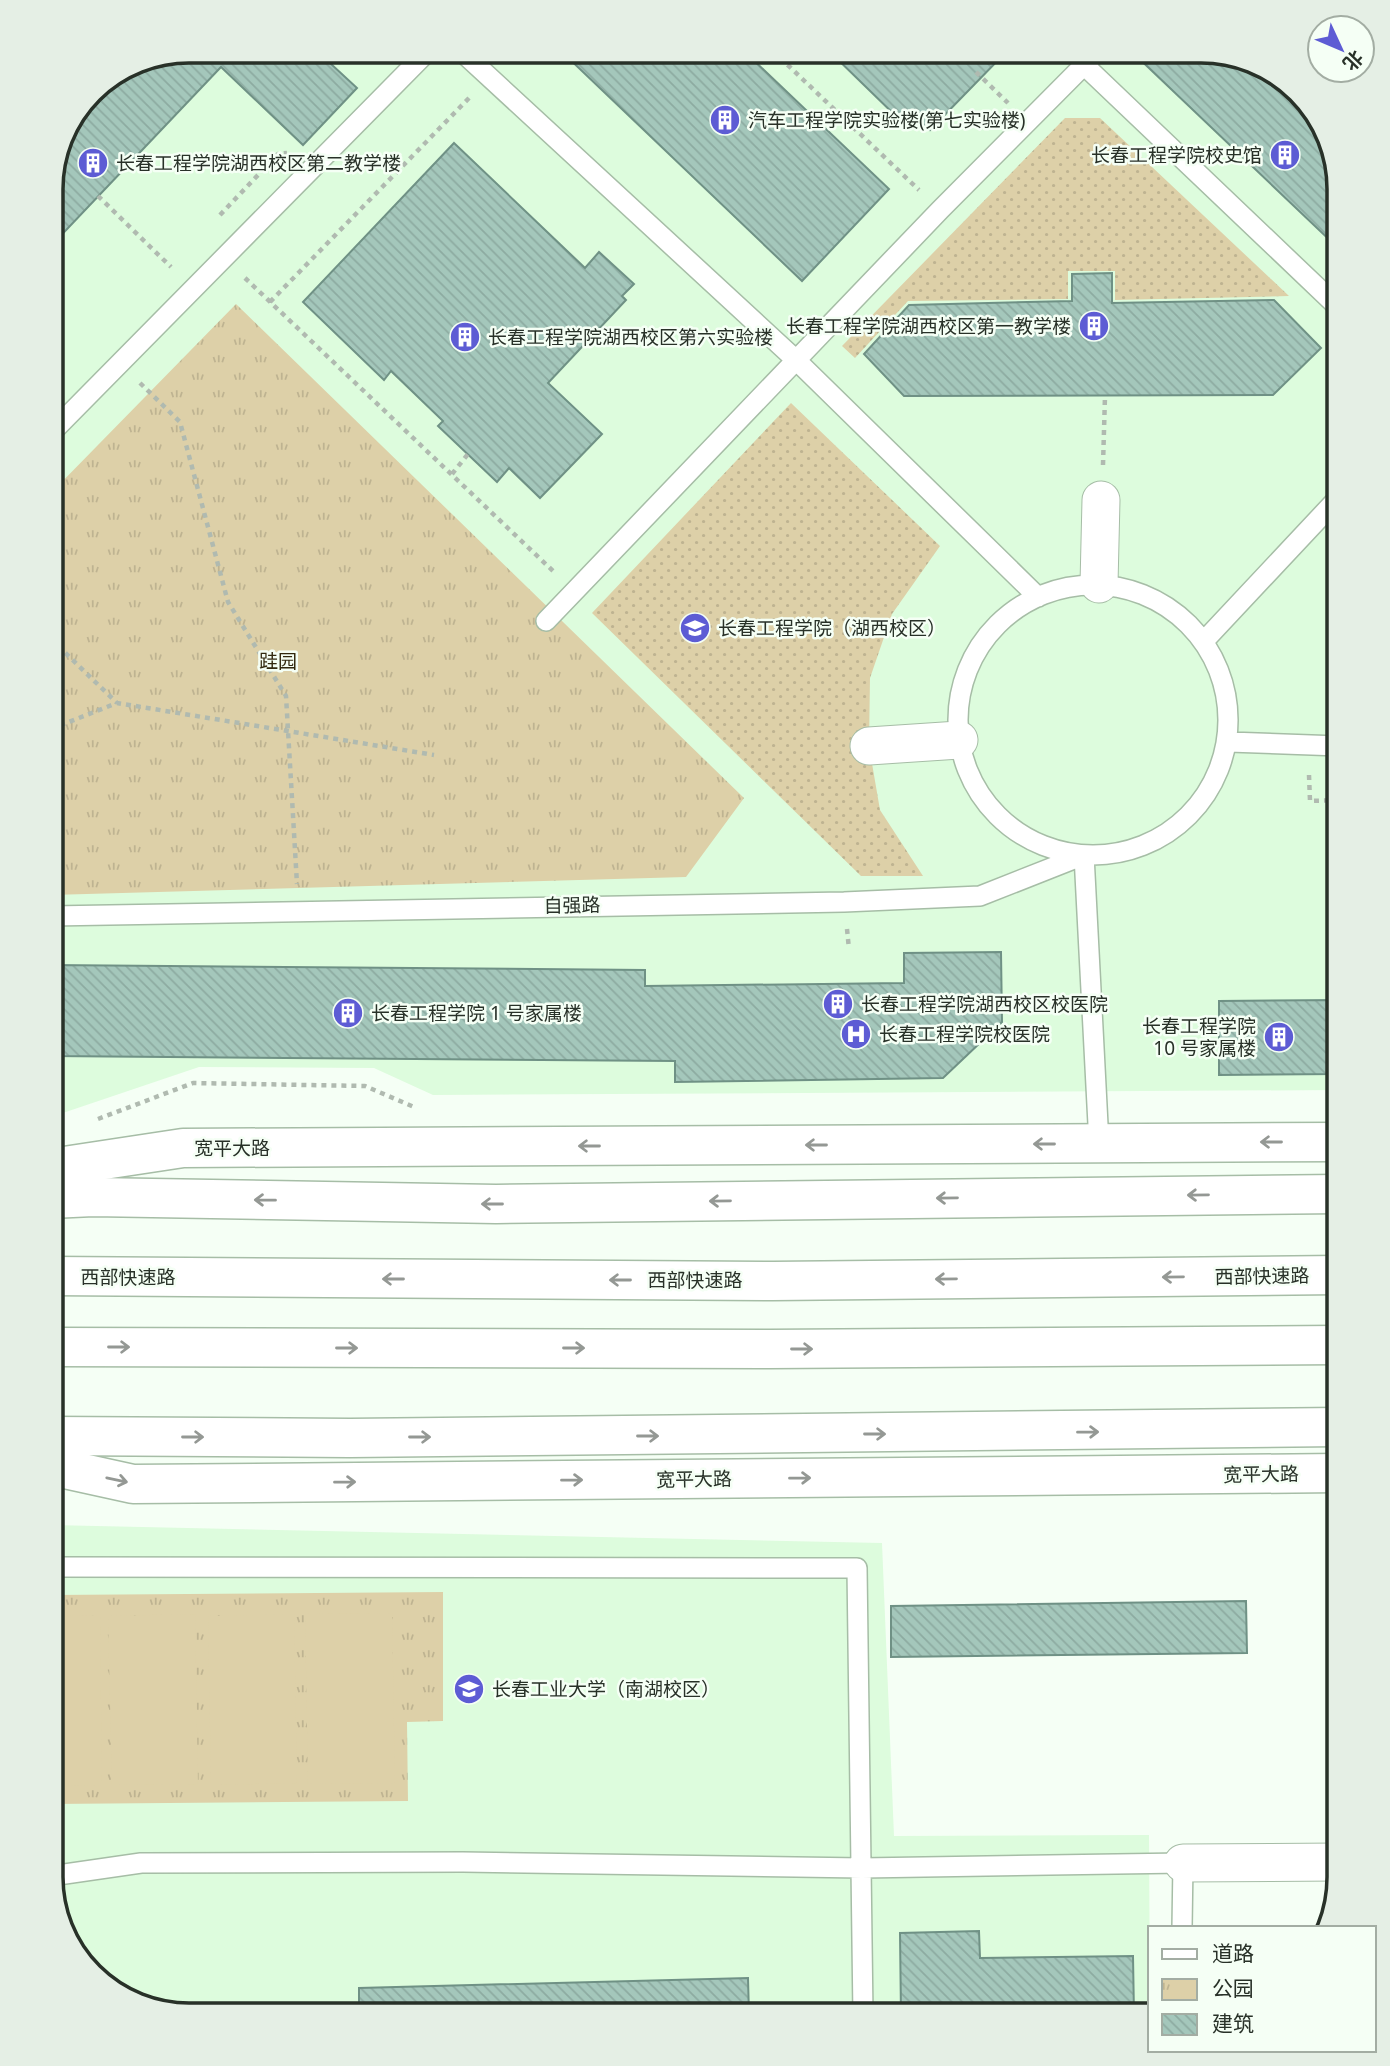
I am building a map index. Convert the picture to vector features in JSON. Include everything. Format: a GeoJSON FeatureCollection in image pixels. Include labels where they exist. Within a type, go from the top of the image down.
{"type":"FeatureCollection","features":[{"type":"Feature","properties":{"kind":"main road","name":"宽平大路"},"geometry":{"type":"LineString","coordinates":[[63,1166],[183,1148],[1327,1142]]}},
{"type":"Feature","properties":{"kind":"main road"},"geometry":{"type":"LineString","coordinates":[[63,1198],[496,1204],[1327,1194]]}},
{"type":"Feature","properties":{"kind":"main road","name":"西部快速路"},"geometry":{"type":"LineString","coordinates":[[63,1276],[773,1281],[1327,1275]]}},
{"type":"Feature","properties":{"kind":"main road"},"geometry":{"type":"LineString","coordinates":[[63,1347],[770,1349],[1327,1345]]}},
{"type":"Feature","properties":{"kind":"main road"},"geometry":{"type":"LineString","coordinates":[[63,1436],[364,1438],[1020,1433],[1327,1427]]}},
{"type":"Feature","properties":{"kind":"main road","name":"宽平大路"},"geometry":{"type":"LineString","coordinates":[[63,1469],[133,1484],[1327,1473]]}},
{"type":"Feature","properties":{"kind":"street"},"geometry":{"type":"LineString","coordinates":[[1099,584],[1101,500]]}},
{"type":"Feature","properties":{"kind":"street"},"geometry":{"type":"LineString","coordinates":[[869,746],[959,740]]}},
{"type":"Feature","properties":{"kind":"street"},"geometry":{"type":"LineString","coordinates":[[1183,1863],[1327,1862]]}},
{"type":"Feature","properties":{"kind":"lane"},"geometry":{"type":"LineString","coordinates":[[63,421],[416,63]]}},
{"type":"Feature","properties":{"kind":"lane"},"geometry":{"type":"LineString","coordinates":[[474,63],[796,360],[1038,597]]}},
{"type":"Feature","properties":{"kind":"lane"},"geometry":{"type":"LineString","coordinates":[[546,621],[940,210],[1086,63]]}},
{"type":"Feature","properties":{"kind":"lane"},"geometry":{"type":"LineString","coordinates":[[1096,63],[1327,295]]}},
{"type":"Feature","properties":{"kind":"lane"},"geometry":{"type":"LineString","coordinates":[[1204,641],[1327,518]]}},
{"type":"Feature","properties":{"kind":"lane"},"geometry":{"type":"LineString","coordinates":[[1099,584],[1139,592],[1177,612],[1204,641],[1224,682],[1229,742],[1220,767],[1197,808],[1161,838],[1116,855],[1069,855],[1025,839],[988,809],[964,768],[956,722],[964,675],[984,637],[1015,607],[1054,589],[1099,584]]}},
{"type":"Feature","properties":{"kind":"lane"},"geometry":{"type":"LineString","coordinates":[[1229,742],[1327,746]]}},
{"type":"Feature","properties":{"kind":"lane"},"geometry":{"type":"LineString","coordinates":[[1084,855],[1099,1144]]}},
{"type":"Feature","properties":{"kind":"lane","name":"自强路"},"geometry":{"type":"LineString","coordinates":[[63,916],[844,902],[980,896],[1084,855]]}},
{"type":"Feature","properties":{"kind":"lane"},"geometry":{"type":"LineString","coordinates":[[63,1567],[857,1568],[863,2003]]}},
{"type":"Feature","properties":{"kind":"lane"},"geometry":{"type":"LineString","coordinates":[[63,1874],[155,1863],[463,1862],[862,1868],[1183,1863],[1182,1926]]}},
{"type":"Feature","properties":{"kind":"path"},"geometry":{"type":"LineString","coordinates":[[786,63],[940,210]]}},
{"type":"Feature","properties":{"kind":"path"},"geometry":{"type":"LineString","coordinates":[[976,72],[1027,122]]}},
{"type":"Feature","properties":{"kind":"path"},"geometry":{"type":"LineString","coordinates":[[489,77],[270,302],[575,592]]}},
{"type":"Feature","properties":{"kind":"path"},"geometry":{"type":"LineString","coordinates":[[98,196],[171,267]]}},
{"type":"Feature","properties":{"kind":"path"},"geometry":{"type":"LineString","coordinates":[[120,363],[180,422],[228,602],[286,696],[298,895]]}},
{"type":"Feature","properties":{"kind":"path"},"geometry":{"type":"LineString","coordinates":[[1101,500],[1105,396]]}},
{"type":"Feature","properties":{"kind":"path"},"geometry":{"type":"LineString","coordinates":[[452,474],[468,454]]}},
{"type":"Feature","properties":{"kind":"path"},"geometry":{"type":"LineString","coordinates":[[63,651],[117,703]]}},
{"type":"Feature","properties":{"kind":"path"},"geometry":{"type":"LineString","coordinates":[[63,724],[117,703],[434,755]]}},
{"type":"Feature","properties":{"kind":"path"},"geometry":{"type":"LineString","coordinates":[[1308,746],[1310,801],[1327,800]]}},
{"type":"Feature","properties":{"kind":"shaded area","name":"长春工程学院（湖西校区）"},"geometry":{"type":"Polygon","coordinates":[[[189,63],[1209,63],[1225,65],[1257,76],[1284,94],[1296,106],[1310,126],[1323,157],[1327,189],[1327,1090],[433,1095],[374,1068],[199,1067],[63,1113],[63,181],[67,157],[80,126],[106,94],[133,76],[157,67],[189,63]]]}},
{"type":"Feature","properties":{"kind":"shaded area","name":"长春工业大学（南湖校区）"},"geometry":{"type":"Polygon","coordinates":[[[63,1525],[882,1543],[894,1836],[1149,1835],[1148,2003],[165,2001],[133,1990],[100,1966],[80,1940],[67,1909],[63,1877],[63,1525]]]}},
{"type":"Feature","properties":{"kind":"green space"},"geometry":{"type":"Polygon","coordinates":[[[1065,118],[1100,118],[1289,296],[1115,300],[1115,271],[1068,271],[1068,299],[908,301],[855,358],[842,346],[1065,118]]]}},
{"type":"Feature","properties":{"kind":"green space","name":"跬园"},"geometry":{"type":"Polygon","coordinates":[[[236,304],[744,798],[686,877],[63,895],[63,481],[236,304]]]}},
{"type":"Feature","properties":{"kind":"green space"},"geometry":{"type":"Polygon","coordinates":[[[791,403],[940,546],[892,614],[870,678],[869,746],[880,810],[923,876],[861,876],[592,613],[791,403]]]}},
{"type":"Feature","properties":{"kind":"green space"},"geometry":{"type":"Polygon","coordinates":[[[443,1592],[443,1721],[407,1722],[408,1801],[63,1804],[63,1595],[443,1592]]]}},
{"type":"Feature","properties":{"kind":"green space"},"geometry":{"type":"Polygon","coordinates":[[[392,1613],[395,1783],[308,1784],[305,1614],[392,1613]]]}},
{"type":"Feature","properties":{"kind":"green space"},"geometry":{"type":"Polygon","coordinates":[[[195,1614],[198,1784],[112,1785],[108,1616],[195,1614]]]}},
{"type":"Feature","properties":{"kind":"green space"},"geometry":{"type":"Polygon","coordinates":[[[294,1614],[297,1783],[211,1785],[208,1616],[294,1614]]]}},
{"type":"Feature","properties":{"kind":"green space"},"geometry":{"type":"Polygon","coordinates":[[[100,1615],[102,1785],[63,1786],[63,1616],[100,1615]]]}},
{"type":"Feature","properties":{"kind":"building","name":"长春工程学院湖西校区第二教学楼"},"geometry":{"type":"Polygon","coordinates":[[[330,63],[357,88],[303,145],[221,67],[63,233],[63,181],[73,141],[94,106],[119,84],[133,76],[173,64],[330,63]]]}},
{"type":"Feature","properties":{"kind":"building","name":"汽车工程学院实验楼(第七实验楼)"},"geometry":{"type":"Polygon","coordinates":[[[574,63],[757,63],[889,189],[802,281],[574,63]]]}},
{"type":"Feature","properties":{"kind":"building"},"geometry":{"type":"Polygon","coordinates":[[[841,63],[995,63],[930,130],[911,112],[902,122],[841,63]]]}},
{"type":"Feature","properties":{"kind":"building","name":"长春工程学院校史馆"},"geometry":{"type":"Polygon","coordinates":[[[1144,63],[1225,65],[1257,76],[1284,94],[1310,126],[1323,157],[1327,189],[1327,238],[1144,63]]]}},
{"type":"Feature","properties":{"kind":"building","name":"长春工程学院湖西校区第六实验楼"},"geometry":{"type":"Polygon","coordinates":[[[454,143],[585,268],[599,252],[634,284],[622,296],[626,300],[548,383],[602,434],[540,498],[509,468],[497,482],[438,426],[443,421],[391,371],[384,380],[303,302],[454,143]]]}},
{"type":"Feature","properties":{"kind":"building","name":"长春工程学院湖西校区第一教学楼"},"geometry":{"type":"Polygon","coordinates":[[[1112,273],[1112,303],[1274,300],[1321,348],[1273,395],[904,396],[864,354],[909,305],[1072,301],[1072,274],[1112,273]]]}},
{"type":"Feature","properties":{"kind":"building","name":"长春工程学院 1 号家属楼"},"geometry":{"type":"Polygon","coordinates":[[[1001,952],[1002,1022],[943,1078],[675,1082],[675,1061],[63,1056],[63,965],[645,970],[645,986],[904,983],[904,953],[1001,952]]]}},
{"type":"Feature","properties":{"kind":"building","name":"长春工程学院 10 号家属楼"},"geometry":{"type":"Polygon","coordinates":[[[1327,1000],[1327,1074],[1219,1075],[1219,1001],[1327,1000]]]}},
{"type":"Feature","properties":{"kind":"building"},"geometry":{"type":"Polygon","coordinates":[[[1246,1601],[1247,1653],[891,1657],[891,1606],[1246,1601]]]}},
{"type":"Feature","properties":{"kind":"building"},"geometry":{"type":"Polygon","coordinates":[[[979,1931],[980,1958],[1133,1956],[1134,2003],[901,2003],[900,1933],[979,1931]]]}},
{"type":"Feature","properties":{"kind":"building"},"geometry":{"type":"Polygon","coordinates":[[[748,1978],[749,2003],[359,2003],[359,1988],[748,1978]]]}},
{"type":"Feature","properties":{"kind":"place","name":"汽车工程学院实验楼(第七实验楼)"},"geometry":{"type":"Point","coordinates":[725,120]}},
{"type":"Feature","properties":{"kind":"place","name":"长春工程学院校史馆"},"geometry":{"type":"Point","coordinates":[1285,155]}},
{"type":"Feature","properties":{"kind":"place","name":"长春工程学院湖西校区第二教学楼"},"geometry":{"type":"Point","coordinates":[93,163]}},
{"type":"Feature","properties":{"kind":"place","name":"长春工程学院湖西校区第一教学楼"},"geometry":{"type":"Point","coordinates":[1094,326]}},
{"type":"Feature","properties":{"kind":"place","name":"长春工程学院湖西校区第六实验楼"},"geometry":{"type":"Point","coordinates":[465,337]}},
{"type":"Feature","properties":{"kind":"place","name":"长春工程学院（湖西校区）"},"geometry":{"type":"Point","coordinates":[695,628]}},
{"type":"Feature","properties":{"kind":"place","name":"长春工程学院湖西校区校医院"},"geometry":{"type":"Point","coordinates":[838,1004]}},
{"type":"Feature","properties":{"kind":"place","name":"长春工程学院 1 号家属楼"},"geometry":{"type":"Point","coordinates":[348,1013]}},
{"type":"Feature","properties":{"kind":"place","name":"长春工程学院校医院"},"geometry":{"type":"Point","coordinates":[856,1034]}},
{"type":"Feature","properties":{"kind":"place","name":"长春工程学院 10 号家属楼"},"geometry":{"type":"Point","coordinates":[1279,1037]}},
{"type":"Feature","properties":{"kind":"place","name":"长春工业大学（南湖校区）"},"geometry":{"type":"Point","coordinates":[469,1689]}}]}
